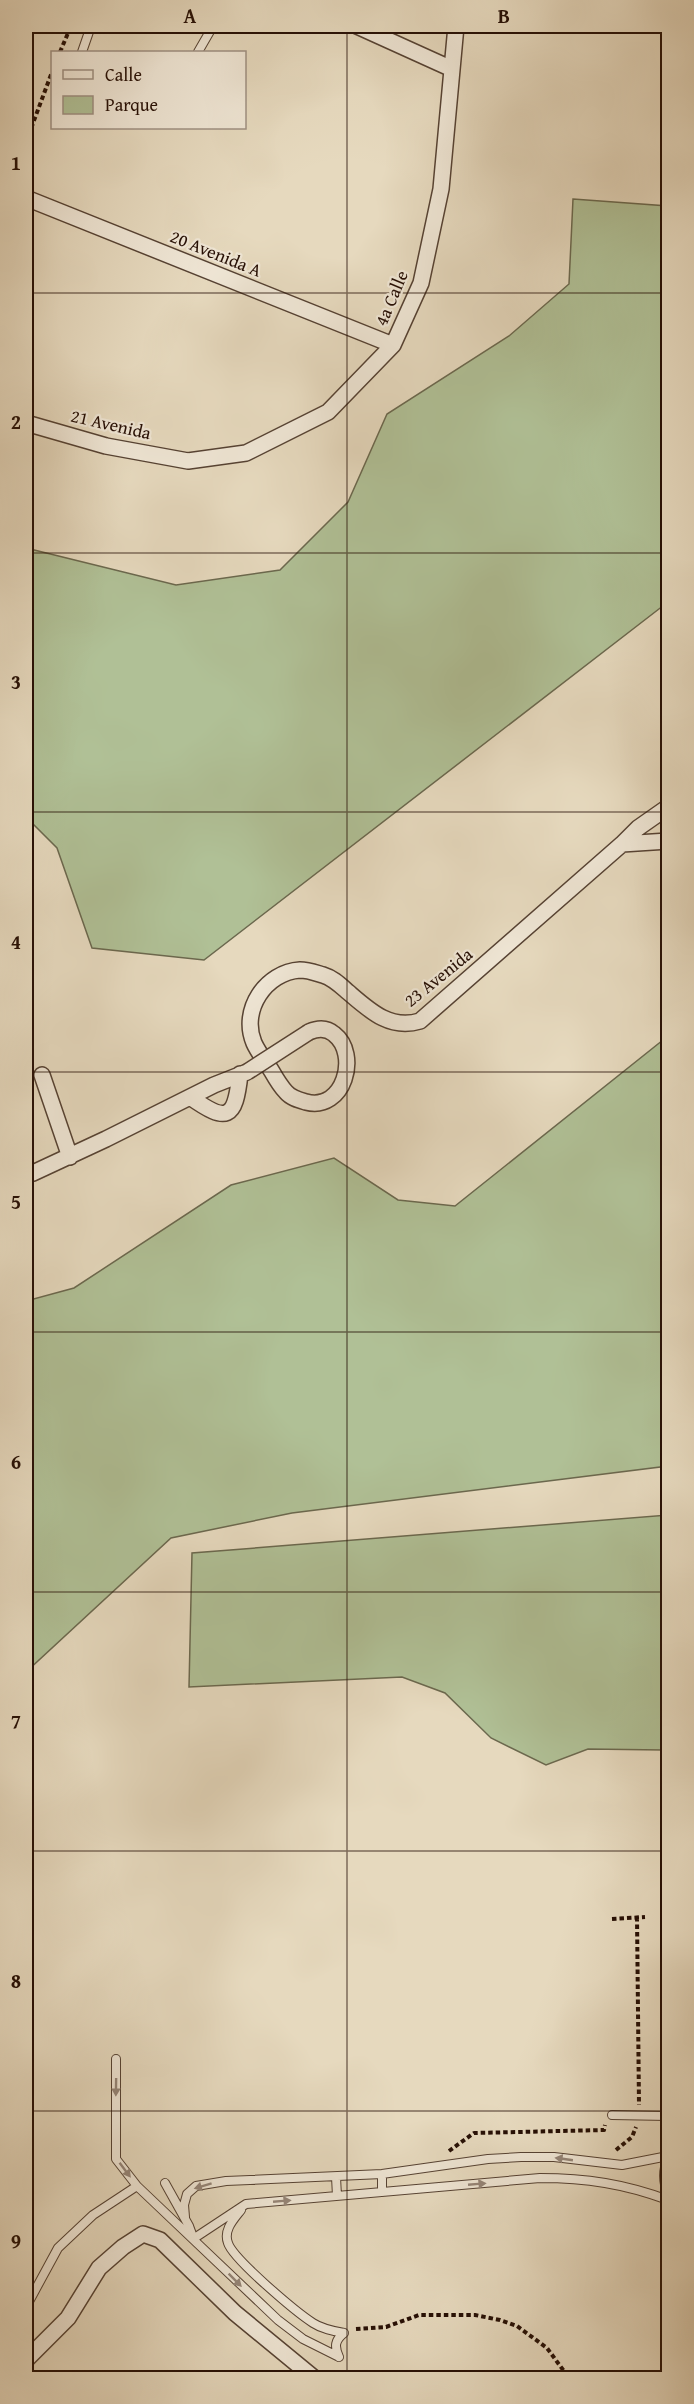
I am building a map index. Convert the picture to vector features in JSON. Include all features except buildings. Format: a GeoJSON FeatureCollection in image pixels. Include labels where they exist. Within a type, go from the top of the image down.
{"type":"FeatureCollection","features":[{"type":"Feature","properties":{"kind":"street"},"geometry":{"type":"LineString","coordinates":[[357,26],[452,69]]}},
{"type":"Feature","properties":{"kind":"street","name":"4a Calle"},"geometry":{"type":"LineString","coordinates":[[188,461],[246,453],[328,412],[393,345],[421,283],[441,189],[456,26]]}},
{"type":"Feature","properties":{"kind":"street","name":"20 Avenida A"},"geometry":{"type":"LineString","coordinates":[[26,198],[393,345]]}},
{"type":"Feature","properties":{"kind":"street","name":"21 Avenida"},"geometry":{"type":"LineString","coordinates":[[26,423],[106,446],[188,461]]}},
{"type":"Feature","properties":{"kind":"street","name":"23 Avenida"},"geometry":{"type":"LineString","coordinates":[[26,1174],[70,1156],[244,1073],[309,1032],[316,1029],[330,1031],[340,1039],[348,1061],[342,1085],[333,1099],[323,1103],[304,1102],[285,1092],[253,1042],[251,1014],[255,1001],[269,984],[288,972],[302,970],[315,972],[331,977],[383,1018],[396,1024],[407,1025],[420,1021],[638,828],[669,807]]}},
{"type":"Feature","properties":{"kind":"street"},"geometry":{"type":"LineString","coordinates":[[622,844],[669,841]]}},
{"type":"Feature","properties":{"kind":"street"},"geometry":{"type":"LineString","coordinates":[[190,1097],[212,1113],[228,1113],[237,1102],[244,1073]]}},
{"type":"Feature","properties":{"kind":"street"},"geometry":{"type":"LineString","coordinates":[[42,1075],[70,1156]]}},
{"type":"Feature","properties":{"kind":"street"},"geometry":{"type":"LineString","coordinates":[[26,2360],[68,2318],[99,2268],[123,2247],[143,2234],[160,2240],[235,2313],[314,2379]]}},
{"type":"Feature","properties":{"kind":"lane"},"geometry":{"type":"LineString","coordinates":[[82,51],[91,26]]}},
{"type":"Feature","properties":{"kind":"lane"},"geometry":{"type":"LineString","coordinates":[[199,51],[213,26]]}},
{"type":"Feature","properties":{"kind":"lane"},"geometry":{"type":"LineString","coordinates":[[116,2059],[116,2159],[137,2186],[278,2320],[303,2339],[339,2356],[336,2342],[344,2333],[330,2331],[314,2324],[237,2257],[227,2242],[228,2228],[246,2204]]}},
{"type":"Feature","properties":{"kind":"lane"},"geometry":{"type":"LineString","coordinates":[[612,2115],[669,2116]]}},
{"type":"Feature","properties":{"kind":"lane"},"geometry":{"type":"LineString","coordinates":[[184,2217],[187,2194],[196,2186],[226,2181],[381,2174],[510,2158],[554,2157],[622,2165],[669,2157],[663,2175],[664,2185],[669,2195]]}},
{"type":"Feature","properties":{"kind":"lane"},"geometry":{"type":"LineString","coordinates":[[381,2174],[382,2192]]}},
{"type":"Feature","properties":{"kind":"lane"},"geometry":{"type":"LineString","coordinates":[[336,2176],[337,2196]]}},
{"type":"Feature","properties":{"kind":"lane"},"geometry":{"type":"LineString","coordinates":[[194,2239],[246,2204],[540,2178],[578,2178],[634,2188],[669,2200]]}},
{"type":"Feature","properties":{"kind":"lane"},"geometry":{"type":"LineString","coordinates":[[165,2183],[194,2239]]}},
{"type":"Feature","properties":{"kind":"lane"},"geometry":{"type":"LineString","coordinates":[[26,2307],[58,2248],[93,2215],[137,2186]]}},
{"type":"Feature","properties":{"kind":"lane"},"geometry":{"type":"LineString","coordinates":[[189,2226],[196,2229],[210,2228]]}},
{"type":"Feature","properties":{"kind":"path"},"geometry":{"type":"LineString","coordinates":[[60,51],[71,26]]}},
{"type":"Feature","properties":{"kind":"path"},"geometry":{"type":"LineString","coordinates":[[26,142],[51,75]]}},
{"type":"Feature","properties":{"kind":"path"},"geometry":{"type":"LineString","coordinates":[[613,2150],[619,2150],[632,2137],[639,2122],[637,1917]]}},
{"type":"Feature","properties":{"kind":"path"},"geometry":{"type":"LineString","coordinates":[[612,1918],[645,1917]]}},
{"type":"Feature","properties":{"kind":"path"},"geometry":{"type":"LineString","coordinates":[[446,2154],[474,2133],[604,2130],[608,2116],[612,2115]]}},
{"type":"Feature","properties":{"kind":"path"},"geometry":{"type":"LineString","coordinates":[[353,2329],[386,2327],[419,2315],[475,2315],[500,2320],[517,2326],[547,2348],[569,2379]]}},
{"type":"Feature","properties":{"kind":"green space"},"geometry":{"type":"Polygon","coordinates":[[[573,199],[668,206],[668,602],[204,960],[92,948],[57,848],[26,817],[26,548],[176,585],[280,570],[348,502],[387,414],[509,336],[569,284],[573,199]]]}},
{"type":"Feature","properties":{"kind":"green space"},"geometry":{"type":"Polygon","coordinates":[[[668,1036],[668,1466],[292,1513],[171,1538],[26,1672],[26,1301],[74,1288],[231,1185],[334,1158],[398,1200],[455,1206],[668,1036]]]}},
{"type":"Feature","properties":{"kind":"green space"},"geometry":{"type":"Polygon","coordinates":[[[668,1515],[668,1729],[663,1750],[588,1749],[546,1765],[491,1738],[445,1693],[402,1677],[189,1687],[192,1553],[668,1515]]]}}]}
